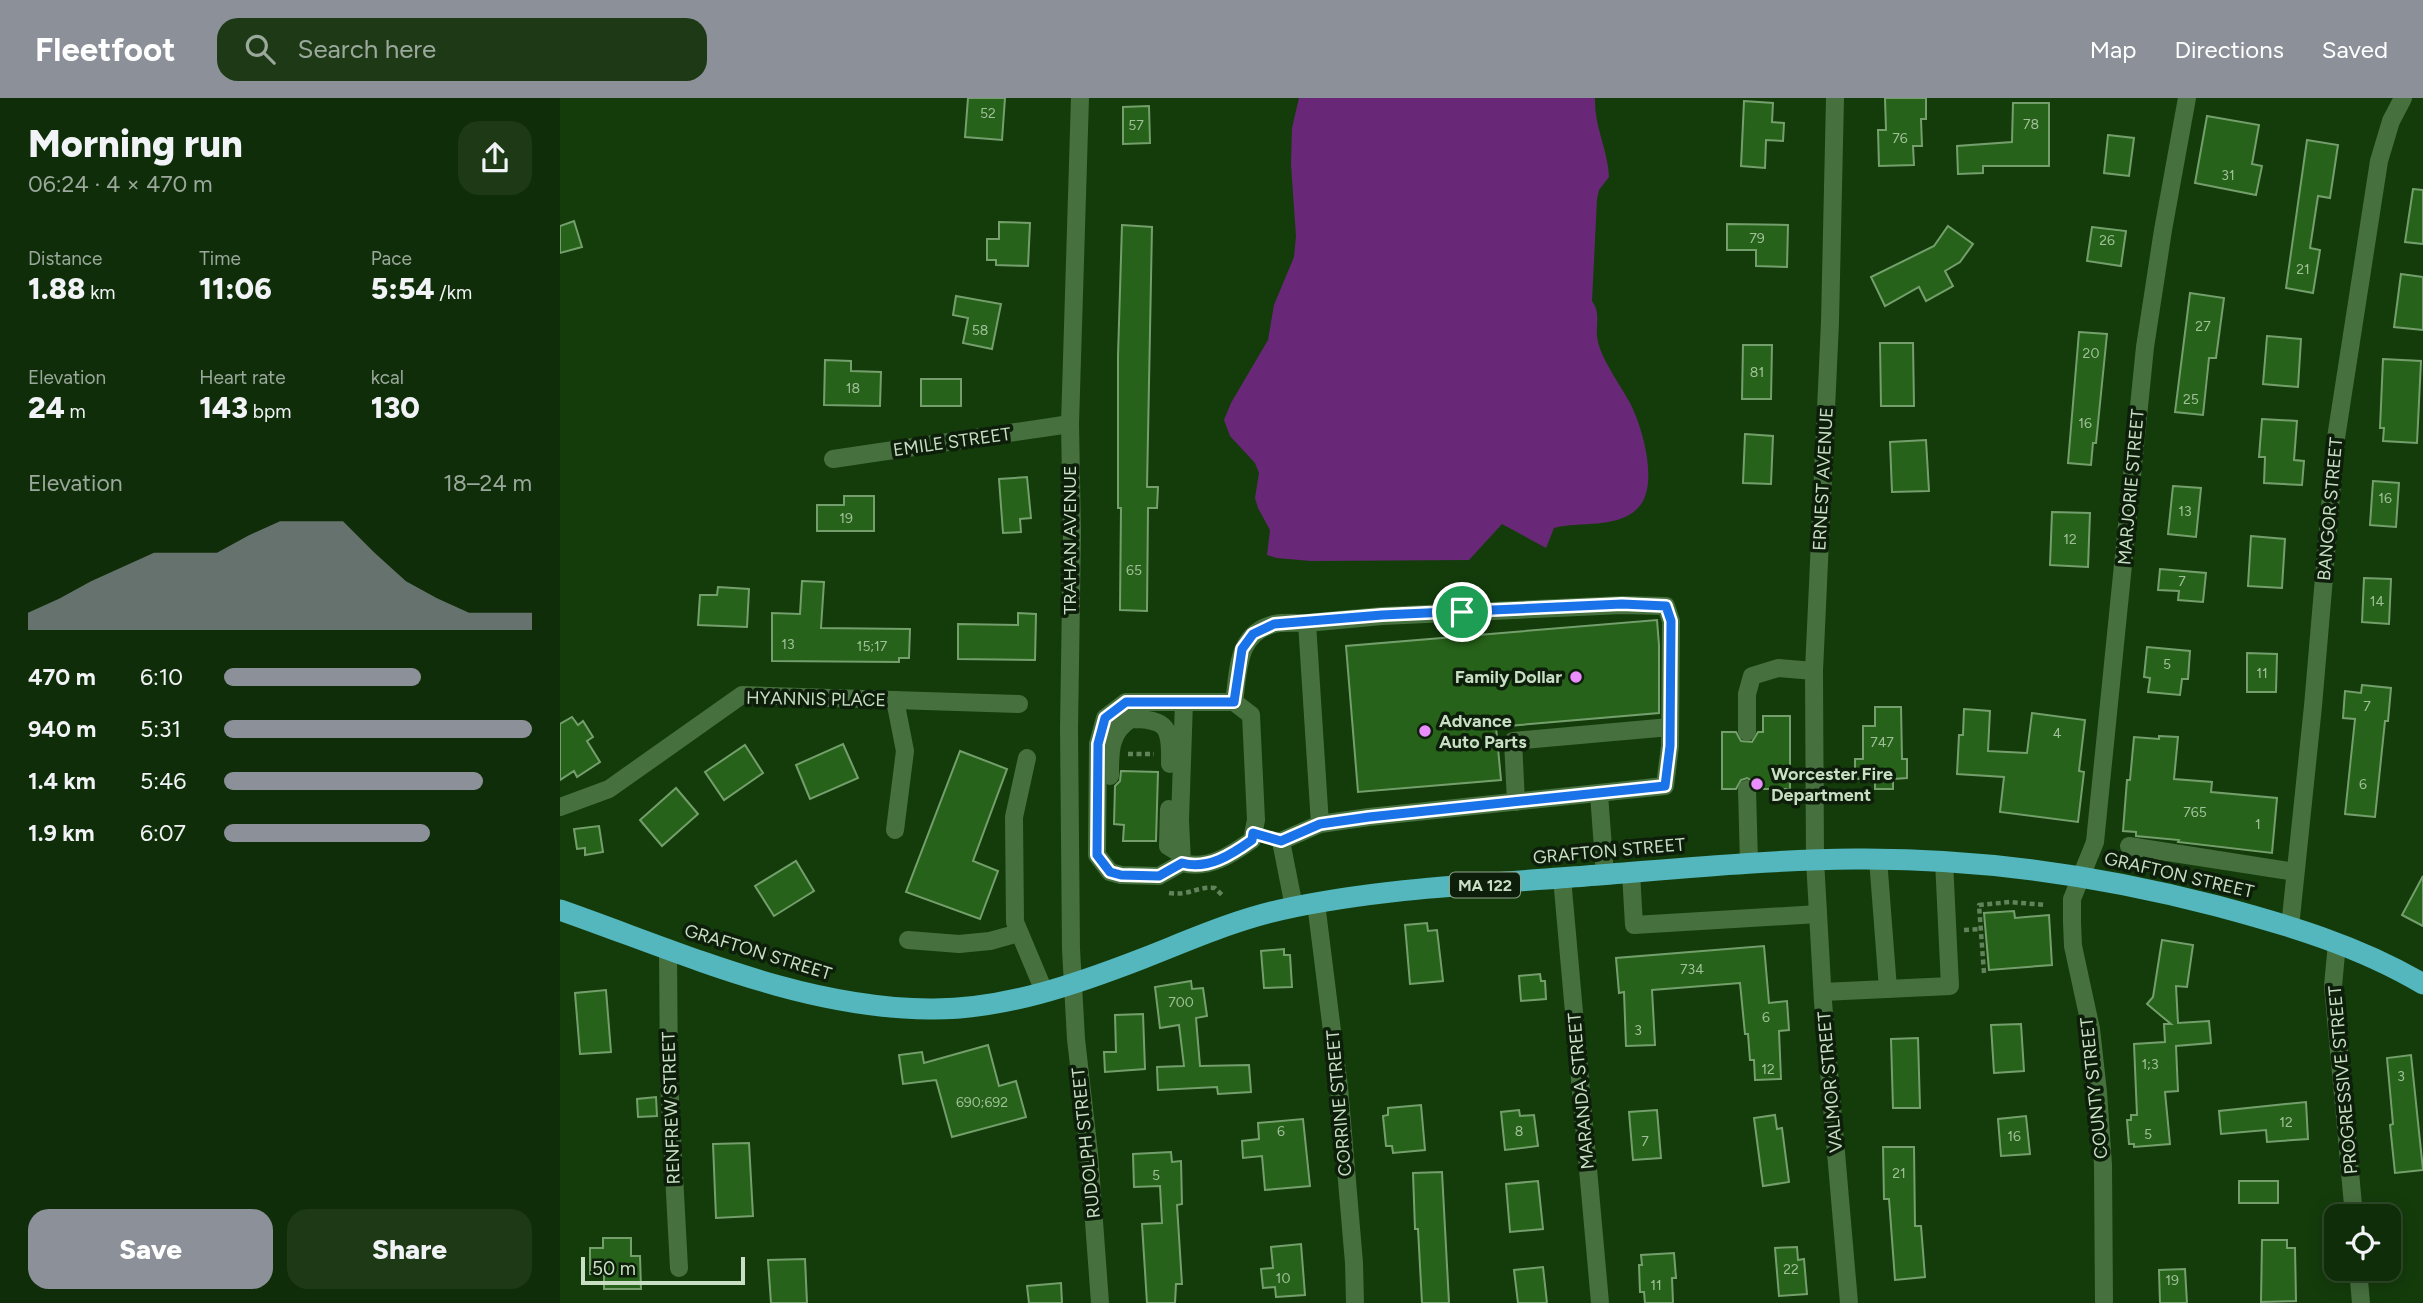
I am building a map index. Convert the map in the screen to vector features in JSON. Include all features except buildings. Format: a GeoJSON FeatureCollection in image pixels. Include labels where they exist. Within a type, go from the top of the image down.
{"type":"FeatureCollection","features":[{"type":"Feature","properties":{"kind":"highway","name":"GRAFTON STREET"},"geometry":{"type":"LineString","coordinates":[[560,910],[766,982],[827,998],[929,1009],[961,1008],[999,1003],[1044,991],[1146,957],[1220,926],[1315,903],[1393,893],[1749,863],[1878,859],[1944,861],[2080,876],[2161,892],[2290,927],[2337,943],[2385,963],[2423,984]]}},
{"type":"Feature","properties":{"kind":"street","name":"TRAHAN AVENUE"},"geometry":{"type":"LineString","coordinates":[[1073,982],[1069,729],[1072,533],[1070,424],[1080,98]]}},
{"type":"Feature","properties":{"kind":"street","name":"ERNEST AVENUE"},"geometry":{"type":"LineString","coordinates":[[1815,860],[1814,671],[1830,322],[1835,98]]}},
{"type":"Feature","properties":{"kind":"street","name":"MARJORIE STREET"},"geometry":{"type":"LineString","coordinates":[[2080,876],[2095,842],[2145,347],[2187,98]]}},
{"type":"Feature","properties":{"kind":"street","name":"BANGOR STREET"},"geometry":{"type":"LineString","coordinates":[[2290,927],[2311,729],[2336,438],[2379,161],[2391,121],[2403,98]]}},
{"type":"Feature","properties":{"kind":"street","name":"EMILE STREET"},"geometry":{"type":"LineString","coordinates":[[833,460],[1070,424]]}},
{"type":"Feature","properties":{"kind":"street"},"geometry":{"type":"LineString","coordinates":[[1234,702],[1242,649],[1253,634],[1274,624],[1382,615],[1595,606],[1666,606],[1671,621],[1670,727],[1665,786],[1320,824],[1281,841],[1253,833]]}},
{"type":"Feature","properties":{"kind":"street"},"geometry":{"type":"LineString","coordinates":[[1307,623],[1320,824]]}},
{"type":"Feature","properties":{"kind":"street"},"geometry":{"type":"LineString","coordinates":[[1747,732],[1747,694],[1752,676],[1778,668],[1814,671]]}},
{"type":"Feature","properties":{"kind":"street","name":"HYANNIS PLACE"},"geometry":{"type":"LineString","coordinates":[[560,807],[609,789],[742,695],[1019,704]]}},
{"type":"Feature","properties":{"kind":"street"},"geometry":{"type":"LineString","coordinates":[[895,700],[905,751],[895,831]]}},
{"type":"Feature","properties":{"kind":"street"},"geometry":{"type":"LineString","coordinates":[[1110,872],[1110,752],[1114,733],[1130,719],[1160,722],[1168,731],[1171,743],[1168,846],[1196,867],[1230,855],[1252,840],[1256,820],[1251,716],[1234,702],[1126,702],[1105,718],[1098,744],[1097,855],[1110,872],[1121,875],[1159,876],[1182,859]]}},
{"type":"Feature","properties":{"kind":"street"},"geometry":{"type":"LineString","coordinates":[[1182,859],[1180,820],[1184,702]]}},
{"type":"Feature","properties":{"kind":"street"},"geometry":{"type":"LineString","coordinates":[[1516,802],[1513,741],[1670,727]]}},
{"type":"Feature","properties":{"kind":"street"},"geometry":{"type":"LineString","coordinates":[[1027,758],[1014,817],[1014,912],[1019,933],[1044,991]]}},
{"type":"Feature","properties":{"kind":"street"},"geometry":{"type":"LineString","coordinates":[[1747,789],[1749,863]]}},
{"type":"Feature","properties":{"kind":"street"},"geometry":{"type":"LineString","coordinates":[[1599,793],[1605,875]]}},
{"type":"Feature","properties":{"kind":"street"},"geometry":{"type":"LineString","coordinates":[[1281,841],[1294,907]]}},
{"type":"Feature","properties":{"kind":"street"},"geometry":{"type":"LineString","coordinates":[[2129,846],[2295,872]]}},
{"type":"Feature","properties":{"kind":"street"},"geometry":{"type":"LineString","coordinates":[[1878,859],[1888,989]]}},
{"type":"Feature","properties":{"kind":"street","name":"VALMOR STREET"},"geometry":{"type":"LineString","coordinates":[[1815,860],[1823,992],[1849,1303]]}},
{"type":"Feature","properties":{"kind":"street"},"geometry":{"type":"LineString","coordinates":[[1823,992],[1950,986],[1944,861]]}},
{"type":"Feature","properties":{"kind":"street"},"geometry":{"type":"LineString","coordinates":[[1631,873],[1634,925],[1818,914]]}},
{"type":"Feature","properties":{"kind":"street","name":"COUNTY STREET"},"geometry":{"type":"LineString","coordinates":[[2080,876],[2072,899],[2073,946],[2091,1029],[2098,1092],[2103,1165],[2104,1303]]}},
{"type":"Feature","properties":{"kind":"street","name":"MARANDA STREET"},"geometry":{"type":"LineString","coordinates":[[1562,878],[1600,1303]]}},
{"type":"Feature","properties":{"kind":"street","name":"CORRINE STREET"},"geometry":{"type":"LineString","coordinates":[[1315,903],[1339,1087],[1355,1303]]}},
{"type":"Feature","properties":{"kind":"street"},"geometry":{"type":"LineString","coordinates":[[908,940],[959,944],[990,941],[1019,933]]}},
{"type":"Feature","properties":{"kind":"street","name":"PROGRESSIVE STREET"},"geometry":{"type":"LineString","coordinates":[[2337,943],[2333,986],[2353,1204]]}},
{"type":"Feature","properties":{"kind":"street","name":"RENFREW STREET"},"geometry":{"type":"LineString","coordinates":[[668,948],[669,1083],[679,1268]]}},
{"type":"Feature","properties":{"kind":"street","name":"RUDOLPH STREET"},"geometry":{"type":"LineString","coordinates":[[1073,982],[1100,1303]]}},
{"type":"Feature","properties":{"kind":"street"},"geometry":{"type":"LineString","coordinates":[[2359,1281],[2361,1303]]}},
{"type":"Feature","properties":{"kind":"path"},"geometry":{"type":"LineString","coordinates":[[1161,891],[1180,895],[1208,887],[1215,888],[1223,895]]}},
{"type":"Feature","properties":{"kind":"path"},"geometry":{"type":"LineString","coordinates":[[1984,973],[1979,905],[2010,902],[2046,905]]}},
{"type":"Feature","properties":{"kind":"shaded area"},"geometry":{"type":"Polygon","coordinates":[[[1299,98],[1595,98],[1609,177],[1599,190],[1597,199],[1592,301],[1597,311],[1600,349],[1630,403],[1644,442],[1647,487],[1644,499],[1637,509],[1608,522],[1554,528],[1546,548],[1502,524],[1469,560],[1311,561],[1267,555],[1270,530],[1255,498],[1259,473],[1255,463],[1230,436],[1224,420],[1268,340],[1274,305],[1294,257],[1296,236],[1291,164],[1292,128],[1299,98]]]}},
{"type":"Feature","properties":{"kind":"place","name":"Family Dollar"},"geometry":{"type":"Point","coordinates":[1576,677]}},
{"type":"Feature","properties":{"kind":"place","name":"Advance Auto Parts"},"geometry":{"type":"Point","coordinates":[1425,731]}},
{"type":"Feature","properties":{"kind":"place","name":"Worcester Fire Department"},"geometry":{"type":"Point","coordinates":[1757,784]}},
{"type":"Feature","properties":{"kind":"route"},"geometry":{"type":"LineString","coordinates":[[1622,604],[1666,606],[1671,621],[1670,746],[1665,786],[1320,824],[1281,841],[1253,833],[1252,840],[1230,855],[1196,867],[1182,863],[1159,876],[1110,872],[1097,855],[1098,744],[1105,718],[1126,702],[1234,702],[1242,649],[1253,634],[1274,624],[1382,615],[1462,612],[1622,604]]}}]}
